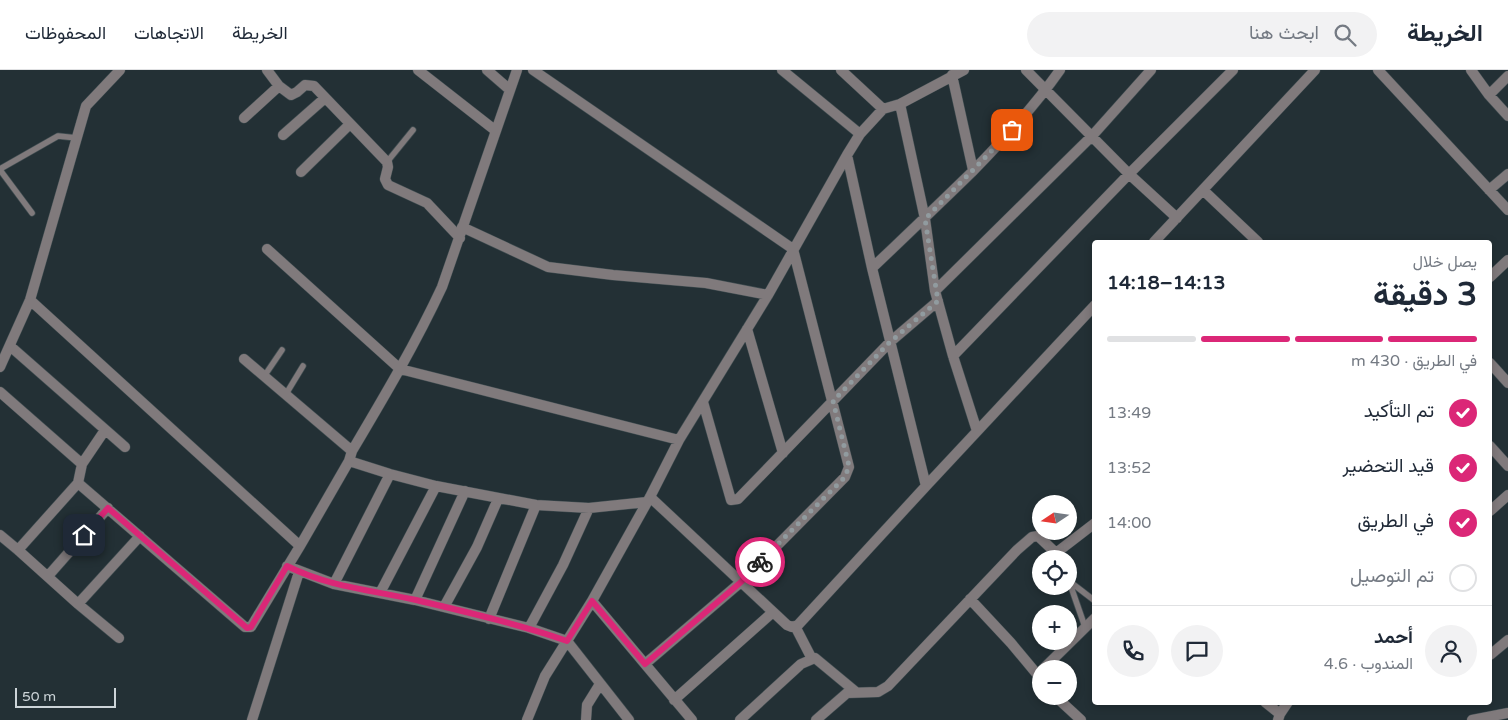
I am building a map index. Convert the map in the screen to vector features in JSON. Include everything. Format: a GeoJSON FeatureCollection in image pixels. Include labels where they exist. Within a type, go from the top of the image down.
{"type":"FeatureCollection","features":[{"type":"Feature","properties":{"kind":"street"},"geometry":{"type":"LineString","coordinates":[[0,368],[30,300],[86,106],[120,70]]}},
{"type":"Feature","properties":{"kind":"street"},"geometry":{"type":"LineString","coordinates":[[267,70],[279,86],[291,94],[305,85],[314,86],[387,162],[385,178],[388,185],[427,203],[460,238]]}},
{"type":"Feature","properties":{"kind":"street"},"geometry":{"type":"LineString","coordinates":[[418,70],[496,131]]}},
{"type":"Feature","properties":{"kind":"street"},"geometry":{"type":"LineString","coordinates":[[487,70],[510,90]]}},
{"type":"Feature","properties":{"kind":"street"},"geometry":{"type":"LineString","coordinates":[[78,483],[247,628],[251,627],[300,546],[400,370],[442,287],[517,70]]}},
{"type":"Feature","properties":{"kind":"street"},"geometry":{"type":"LineString","coordinates":[[533,70],[793,249],[849,466],[845,477],[741,582],[645,664]]}},
{"type":"Feature","properties":{"kind":"street"},"geometry":{"type":"LineString","coordinates":[[782,70],[860,134]]}},
{"type":"Feature","properties":{"kind":"street"},"geometry":{"type":"LineString","coordinates":[[842,70],[883,110]]}},
{"type":"Feature","properties":{"kind":"street"},"geometry":{"type":"LineString","coordinates":[[527,720],[545,676],[592,601],[679,440],[768,295],[860,134],[883,110],[900,104],[964,70]]}},
{"type":"Feature","properties":{"kind":"street"},"geometry":{"type":"LineString","coordinates":[[1026,70],[1129,174],[1177,218]]}},
{"type":"Feature","properties":{"kind":"street"},"geometry":{"type":"LineString","coordinates":[[872,268],[925,219],[1024,117],[1060,70]]}},
{"type":"Feature","properties":{"kind":"street"},"geometry":{"type":"LineString","coordinates":[[703,402],[731,500],[738,499],[1092,136],[1151,70]]}},
{"type":"Feature","properties":{"kind":"street"},"geometry":{"type":"LineString","coordinates":[[953,356],[1129,174],[1233,70]]}},
{"type":"Feature","properties":{"kind":"street"},"geometry":{"type":"LineString","coordinates":[[1156,240],[1315,70]]}},
{"type":"Feature","properties":{"kind":"street"},"geometry":{"type":"LineString","coordinates":[[1378,70],[1508,210]]}},
{"type":"Feature","properties":{"kind":"street"},"geometry":{"type":"LineString","coordinates":[[1470,70],[1508,116]]}},
{"type":"Feature","properties":{"kind":"street"},"geometry":{"type":"LineString","coordinates":[[952,75],[973,170]]}},
{"type":"Feature","properties":{"kind":"street"},"geometry":{"type":"LineString","coordinates":[[1489,95],[1508,76]]}},
{"type":"Feature","properties":{"kind":"street"},"geometry":{"type":"LineString","coordinates":[[244,118],[279,86]]}},
{"type":"Feature","properties":{"kind":"street"},"geometry":{"type":"LineString","coordinates":[[283,135],[325,98]]}},
{"type":"Feature","properties":{"kind":"street"},"geometry":{"type":"LineString","coordinates":[[900,104],[925,219],[937,296],[953,356],[978,431]]}},
{"type":"Feature","properties":{"kind":"street"},"geometry":{"type":"LineString","coordinates":[[301,172],[350,124]]}},
{"type":"Feature","properties":{"kind":"street"},"geometry":{"type":"LineString","coordinates":[[847,155],[872,268],[926,486]]}},
{"type":"Feature","properties":{"kind":"street"},"geometry":{"type":"LineString","coordinates":[[1489,190],[1508,174]]}},
{"type":"Feature","properties":{"kind":"street"},"geometry":{"type":"LineString","coordinates":[[1203,190],[1256,240]]}},
{"type":"Feature","properties":{"kind":"street"},"geometry":{"type":"LineString","coordinates":[[462,227],[548,266],[613,275],[706,284],[768,295]]}},
{"type":"Feature","properties":{"kind":"street"},"geometry":{"type":"LineString","coordinates":[[266,249],[400,370],[679,440]]}},
{"type":"Feature","properties":{"kind":"street"},"geometry":{"type":"LineString","coordinates":[[1492,275],[1508,260]]}},
{"type":"Feature","properties":{"kind":"street"},"geometry":{"type":"LineString","coordinates":[[30,300],[300,546]]}},
{"type":"Feature","properties":{"kind":"street"},"geometry":{"type":"LineString","coordinates":[[244,359],[286,394],[350,456],[390,474],[436,486],[536,505],[589,508],[648,500],[787,625],[795,626],[798,625],[1092,308]]}},
{"type":"Feature","properties":{"kind":"street"},"geometry":{"type":"LineString","coordinates":[[747,329],[783,453]]}},
{"type":"Feature","properties":{"kind":"street"},"geometry":{"type":"LineString","coordinates":[[10,346],[126,448]]}},
{"type":"Feature","properties":{"kind":"street"},"geometry":{"type":"LineString","coordinates":[[1492,365],[1508,383]]}},
{"type":"Feature","properties":{"kind":"street"},"geometry":{"type":"LineString","coordinates":[[0,392],[82,464]]}},
{"type":"Feature","properties":{"kind":"street"},"geometry":{"type":"LineString","coordinates":[[18,550],[78,483],[82,464],[105,430]]}},
{"type":"Feature","properties":{"kind":"street"},"geometry":{"type":"LineString","coordinates":[[1492,448],[1508,466]]}},
{"type":"Feature","properties":{"kind":"street"},"geometry":{"type":"LineString","coordinates":[[334,584],[390,474]]}},
{"type":"Feature","properties":{"kind":"street"},"geometry":{"type":"LineString","coordinates":[[380,593],[436,486]]}},
{"type":"Feature","properties":{"kind":"street"},"geometry":{"type":"LineString","coordinates":[[415,600],[465,491]]}},
{"type":"Feature","properties":{"kind":"street"},"geometry":{"type":"LineString","coordinates":[[1492,509],[1508,495]]}},
{"type":"Feature","properties":{"kind":"street"},"geometry":{"type":"LineString","coordinates":[[444,607],[477,548],[498,499]]}},
{"type":"Feature","properties":{"kind":"street"},"geometry":{"type":"LineString","coordinates":[[489,619],[536,505]]}},
{"type":"Feature","properties":{"kind":"street"},"geometry":{"type":"LineString","coordinates":[[48,576],[108,508]]}},
{"type":"Feature","properties":{"kind":"street"},"geometry":{"type":"LineString","coordinates":[[529,628],[563,565],[589,508]]}},
{"type":"Feature","properties":{"kind":"street"},"geometry":{"type":"LineString","coordinates":[[1063,550],[1092,526]]}},
{"type":"Feature","properties":{"kind":"street"},"geometry":{"type":"LineString","coordinates":[[0,535],[119,638]]}},
{"type":"Feature","properties":{"kind":"street"},"geometry":{"type":"LineString","coordinates":[[78,604],[140,536]]}},
{"type":"Feature","properties":{"kind":"street"},"geometry":{"type":"LineString","coordinates":[[816,720],[848,693],[878,692],[888,686],[1017,550],[1032,537],[1038,536],[1053,550]]}},
{"type":"Feature","properties":{"kind":"street"},"geometry":{"type":"LineString","coordinates":[[287,566],[334,584],[444,607],[529,628],[567,641],[629,720]]}},
{"type":"Feature","properties":{"kind":"street"},"geometry":{"type":"LineString","coordinates":[[252,720],[299,572]]}},
{"type":"Feature","properties":{"kind":"street"},"geometry":{"type":"LineString","coordinates":[[970,599],[1032,664]]}},
{"type":"Feature","properties":{"kind":"street"},"geometry":{"type":"LineString","coordinates":[[592,601],[692,720]]}},
{"type":"Feature","properties":{"kind":"street"},"geometry":{"type":"LineString","coordinates":[[674,700],[773,612]]}},
{"type":"Feature","properties":{"kind":"street"},"geometry":{"type":"LineString","coordinates":[[1053,660],[1092,621]]}},
{"type":"Feature","properties":{"kind":"street"},"geometry":{"type":"LineString","coordinates":[[795,626],[812,659]]}},
{"type":"Feature","properties":{"kind":"street"},"geometry":{"type":"LineString","coordinates":[[1492,653],[1508,640]]}},
{"type":"Feature","properties":{"kind":"street"},"geometry":{"type":"LineString","coordinates":[[740,720],[801,664],[815,658],[856,692]]}},
{"type":"Feature","properties":{"kind":"street"},"geometry":{"type":"LineString","coordinates":[[586,720],[587,706],[600,684]]}},
{"type":"Feature","properties":{"kind":"street"},"geometry":{"type":"LineString","coordinates":[[1065,705],[1081,720]]}},
{"type":"Feature","properties":{"kind":"street"},"geometry":{"type":"LineString","coordinates":[[1268,705],[1279,717],[1286,705]]}},
{"type":"Feature","properties":{"kind":"street"},"geometry":{"type":"LineString","coordinates":[[1472,720],[1508,713]]}},
{"type":"Feature","properties":{"kind":"lane"},"geometry":{"type":"LineString","coordinates":[[387,162],[413,130]]}},
{"type":"Feature","properties":{"kind":"lane"},"geometry":{"type":"LineString","coordinates":[[32,213],[0,170],[58,136],[77,138]]}},
{"type":"Feature","properties":{"kind":"lane"},"geometry":{"type":"LineString","coordinates":[[265,375],[282,350]]}},
{"type":"Feature","properties":{"kind":"lane"},"geometry":{"type":"LineString","coordinates":[[286,394],[303,366]]}},
{"type":"Feature","properties":{"kind":"lane"},"geometry":{"type":"LineString","coordinates":[[1077,587],[1092,599]]}},
{"type":"Feature","properties":{"kind":"lane"},"geometry":{"type":"LineString","coordinates":[[1074,595],[1085,627]]}},
{"type":"Feature","properties":{"kind":"way so far"},"geometry":{"type":"LineString","coordinates":[[760,562],[845,477],[849,466],[833,401],[890,342],[938,301],[925,219],[1012,130]]}},
{"type":"Feature","properties":{"kind":"route"},"geometry":{"type":"LineString","coordinates":[[84,535],[108,508],[247,628],[251,627],[287,566],[334,584],[415,600],[529,628],[567,641],[592,601],[645,664],[741,582],[760,562]]}}]}
